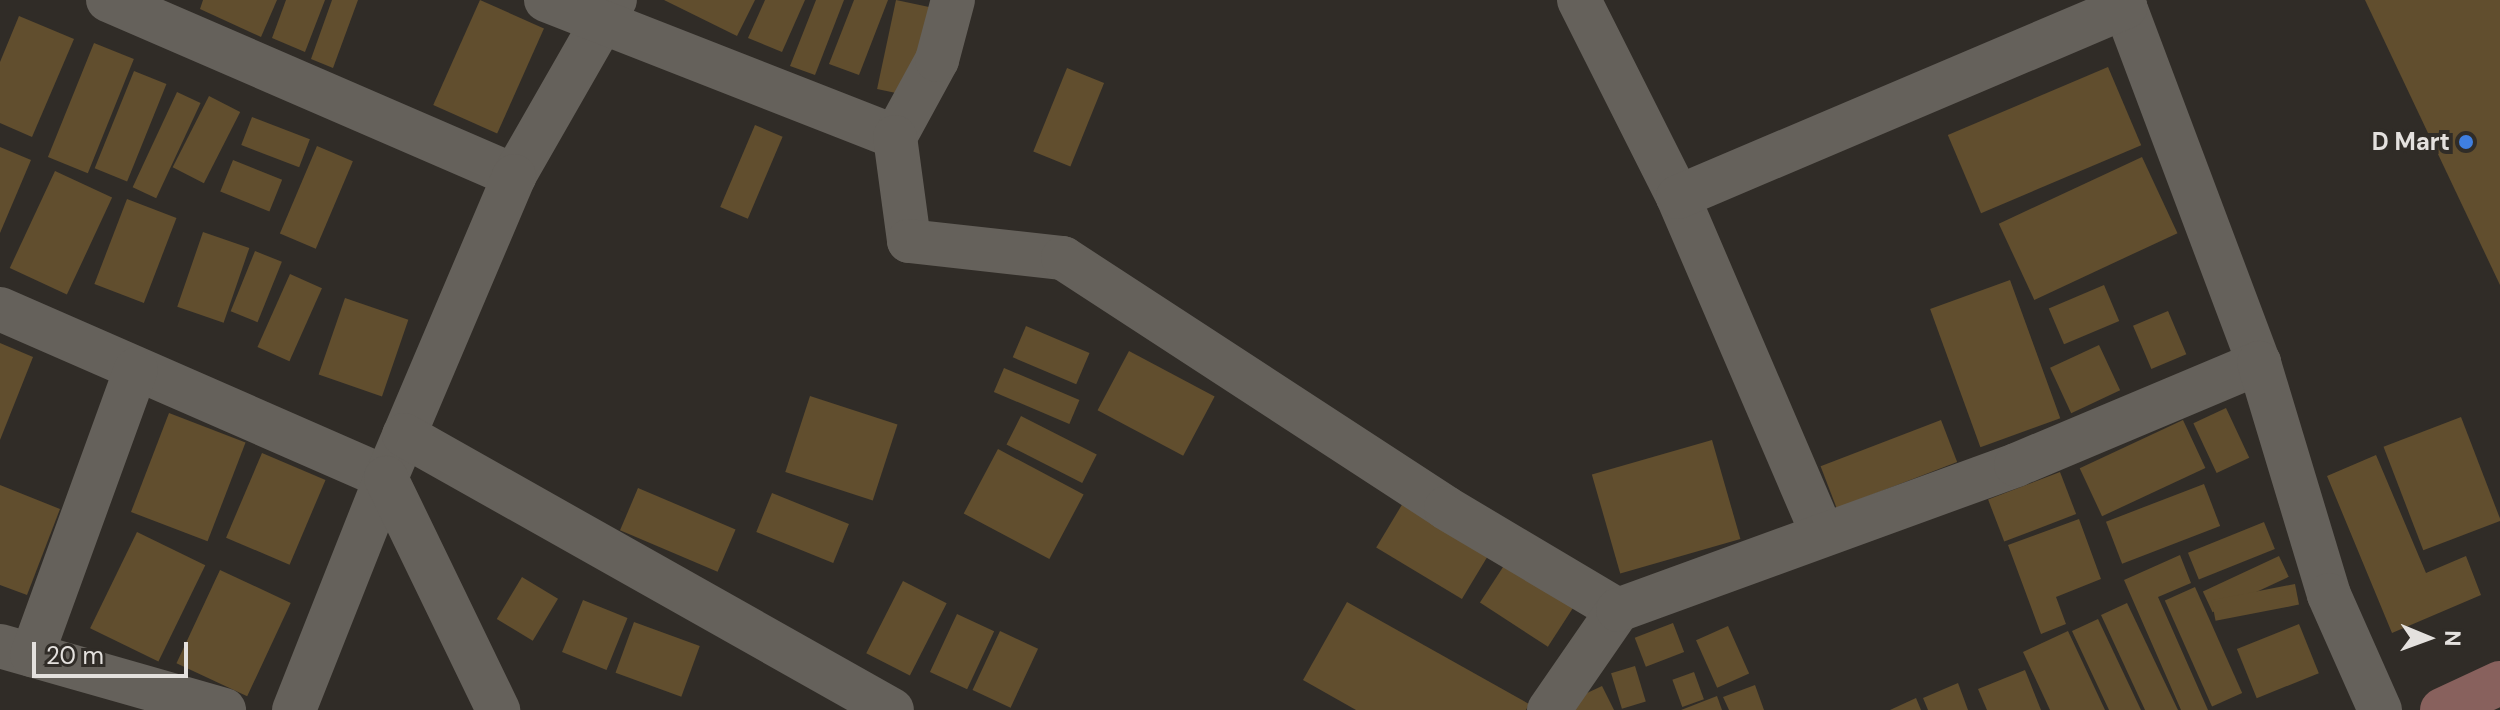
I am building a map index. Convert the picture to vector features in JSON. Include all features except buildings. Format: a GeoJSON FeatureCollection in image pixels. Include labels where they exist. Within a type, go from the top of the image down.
{"type":"FeatureCollection","features":[{"type":"Feature","properties":{"kind":"street"},"geometry":{"type":"LineString","coordinates":[[108,0],[514,176]]}},
{"type":"Feature","properties":{"kind":"street"},"geometry":{"type":"LineString","coordinates":[[546,0],[607,11],[895,137]]}},
{"type":"Feature","properties":{"kind":"street"},"geometry":{"type":"LineString","coordinates":[[953,0],[937,60],[895,137],[909,241],[1063,258],[1446,508],[1618,610]]}},
{"type":"Feature","properties":{"kind":"street"},"geometry":{"type":"LineString","coordinates":[[1579,0],[1678,197],[1821,531]]}},
{"type":"Feature","properties":{"kind":"street"},"geometry":{"type":"LineString","coordinates":[[1678,197],[2119,4],[2259,363],[2329,595],[2380,710]]}},
{"type":"Feature","properties":{"kind":"street"},"geometry":{"type":"LineString","coordinates":[[294,710],[386,478],[514,176],[607,11]]}},
{"type":"Feature","properties":{"kind":"street"},"geometry":{"type":"LineString","coordinates":[[0,309],[386,478],[498,710]]}},
{"type":"Feature","properties":{"kind":"street"},"geometry":{"type":"LineString","coordinates":[[1549,710],[1618,610],[1821,531],[2016,465],[2259,363]]}},
{"type":"Feature","properties":{"kind":"street"},"geometry":{"type":"LineString","coordinates":[[136,369],[16,650],[224,710]]}},
{"type":"Feature","properties":{"kind":"street"},"geometry":{"type":"LineString","coordinates":[[404,435],[892,710]]}},
{"type":"Feature","properties":{"kind":"street"},"geometry":{"type":"LineString","coordinates":[[2442,710],[2500,683]]}},
{"type":"Feature","properties":{"kind":"place","name":"D Mart"},"geometry":{"type":"Point","coordinates":[2466,142]}}]}
